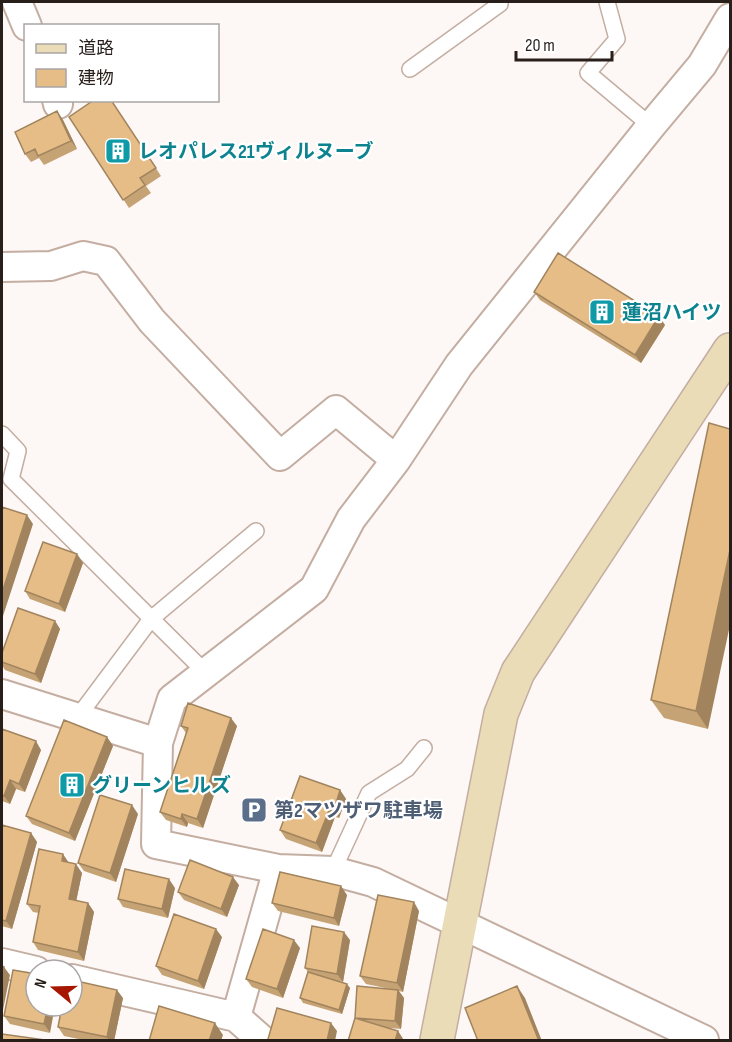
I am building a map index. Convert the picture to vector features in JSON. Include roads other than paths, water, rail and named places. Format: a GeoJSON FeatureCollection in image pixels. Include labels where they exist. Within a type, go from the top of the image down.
{"type":"FeatureCollection","features":[{"type":"Feature","properties":{"kind":"street"},"geometry":{"type":"LineString","coordinates":[[17,2],[26,24]]}},
{"type":"Feature","properties":{"kind":"street"},"geometry":{"type":"LineString","coordinates":[[704,1041],[374,882],[333,871],[278,869],[156,844],[158,742],[172,699],[314,589],[351,519],[396,460],[459,365],[702,65],[730,18]]}},
{"type":"Feature","properties":{"kind":"street"},"geometry":{"type":"LineString","coordinates":[[2,267],[51,266],[83,256],[106,261],[152,321],[280,456],[336,410],[396,460]]}},
{"type":"Feature","properties":{"kind":"street"},"geometry":{"type":"LineString","coordinates":[[437,1041],[501,714],[518,672],[725,369]]}},
{"type":"Feature","properties":{"kind":"street"},"geometry":{"type":"LineString","coordinates":[[2,694],[158,742]]}},
{"type":"Feature","properties":{"kind":"street"},"geometry":{"type":"LineString","coordinates":[[236,1017],[278,869]]}},
{"type":"Feature","properties":{"kind":"street"},"geometry":{"type":"LineString","coordinates":[[2,963],[24,968]]}},
{"type":"Feature","properties":{"kind":"street"},"geometry":{"type":"LineString","coordinates":[[84,982],[236,1017],[262,1041]]}},
{"type":"Feature","properties":{"kind":"lane"},"geometry":{"type":"LineString","coordinates":[[410,69],[500,2]]}},
{"type":"Feature","properties":{"kind":"lane"},"geometry":{"type":"LineString","coordinates":[[607,2],[617,39],[588,74],[651,126]]}},
{"type":"Feature","properties":{"kind":"lane"},"geometry":{"type":"LineString","coordinates":[[2,434],[18,451],[11,479],[206,674]]}},
{"type":"Feature","properties":{"kind":"lane"},"geometry":{"type":"LineString","coordinates":[[77,718],[151,619],[256,531]]}},
{"type":"Feature","properties":{"kind":"lane"},"geometry":{"type":"LineString","coordinates":[[333,871],[369,793],[407,769],[424,748]]}},
{"type":"Feature","properties":{"kind":"place","name":"レオパレス21ヴィルヌーブ"},"geometry":{"type":"Point","coordinates":[118,151]}},
{"type":"Feature","properties":{"kind":"place","name":"蓮沼ハイツ"},"geometry":{"type":"Point","coordinates":[602,312]}},
{"type":"Feature","properties":{"kind":"place","name":"グリーンヒルズ"},"geometry":{"type":"Point","coordinates":[72,785]}},
{"type":"Feature","properties":{"kind":"place","name":"第2マツザワ駐車場"},"geometry":{"type":"Point","coordinates":[254,810]}}]}
